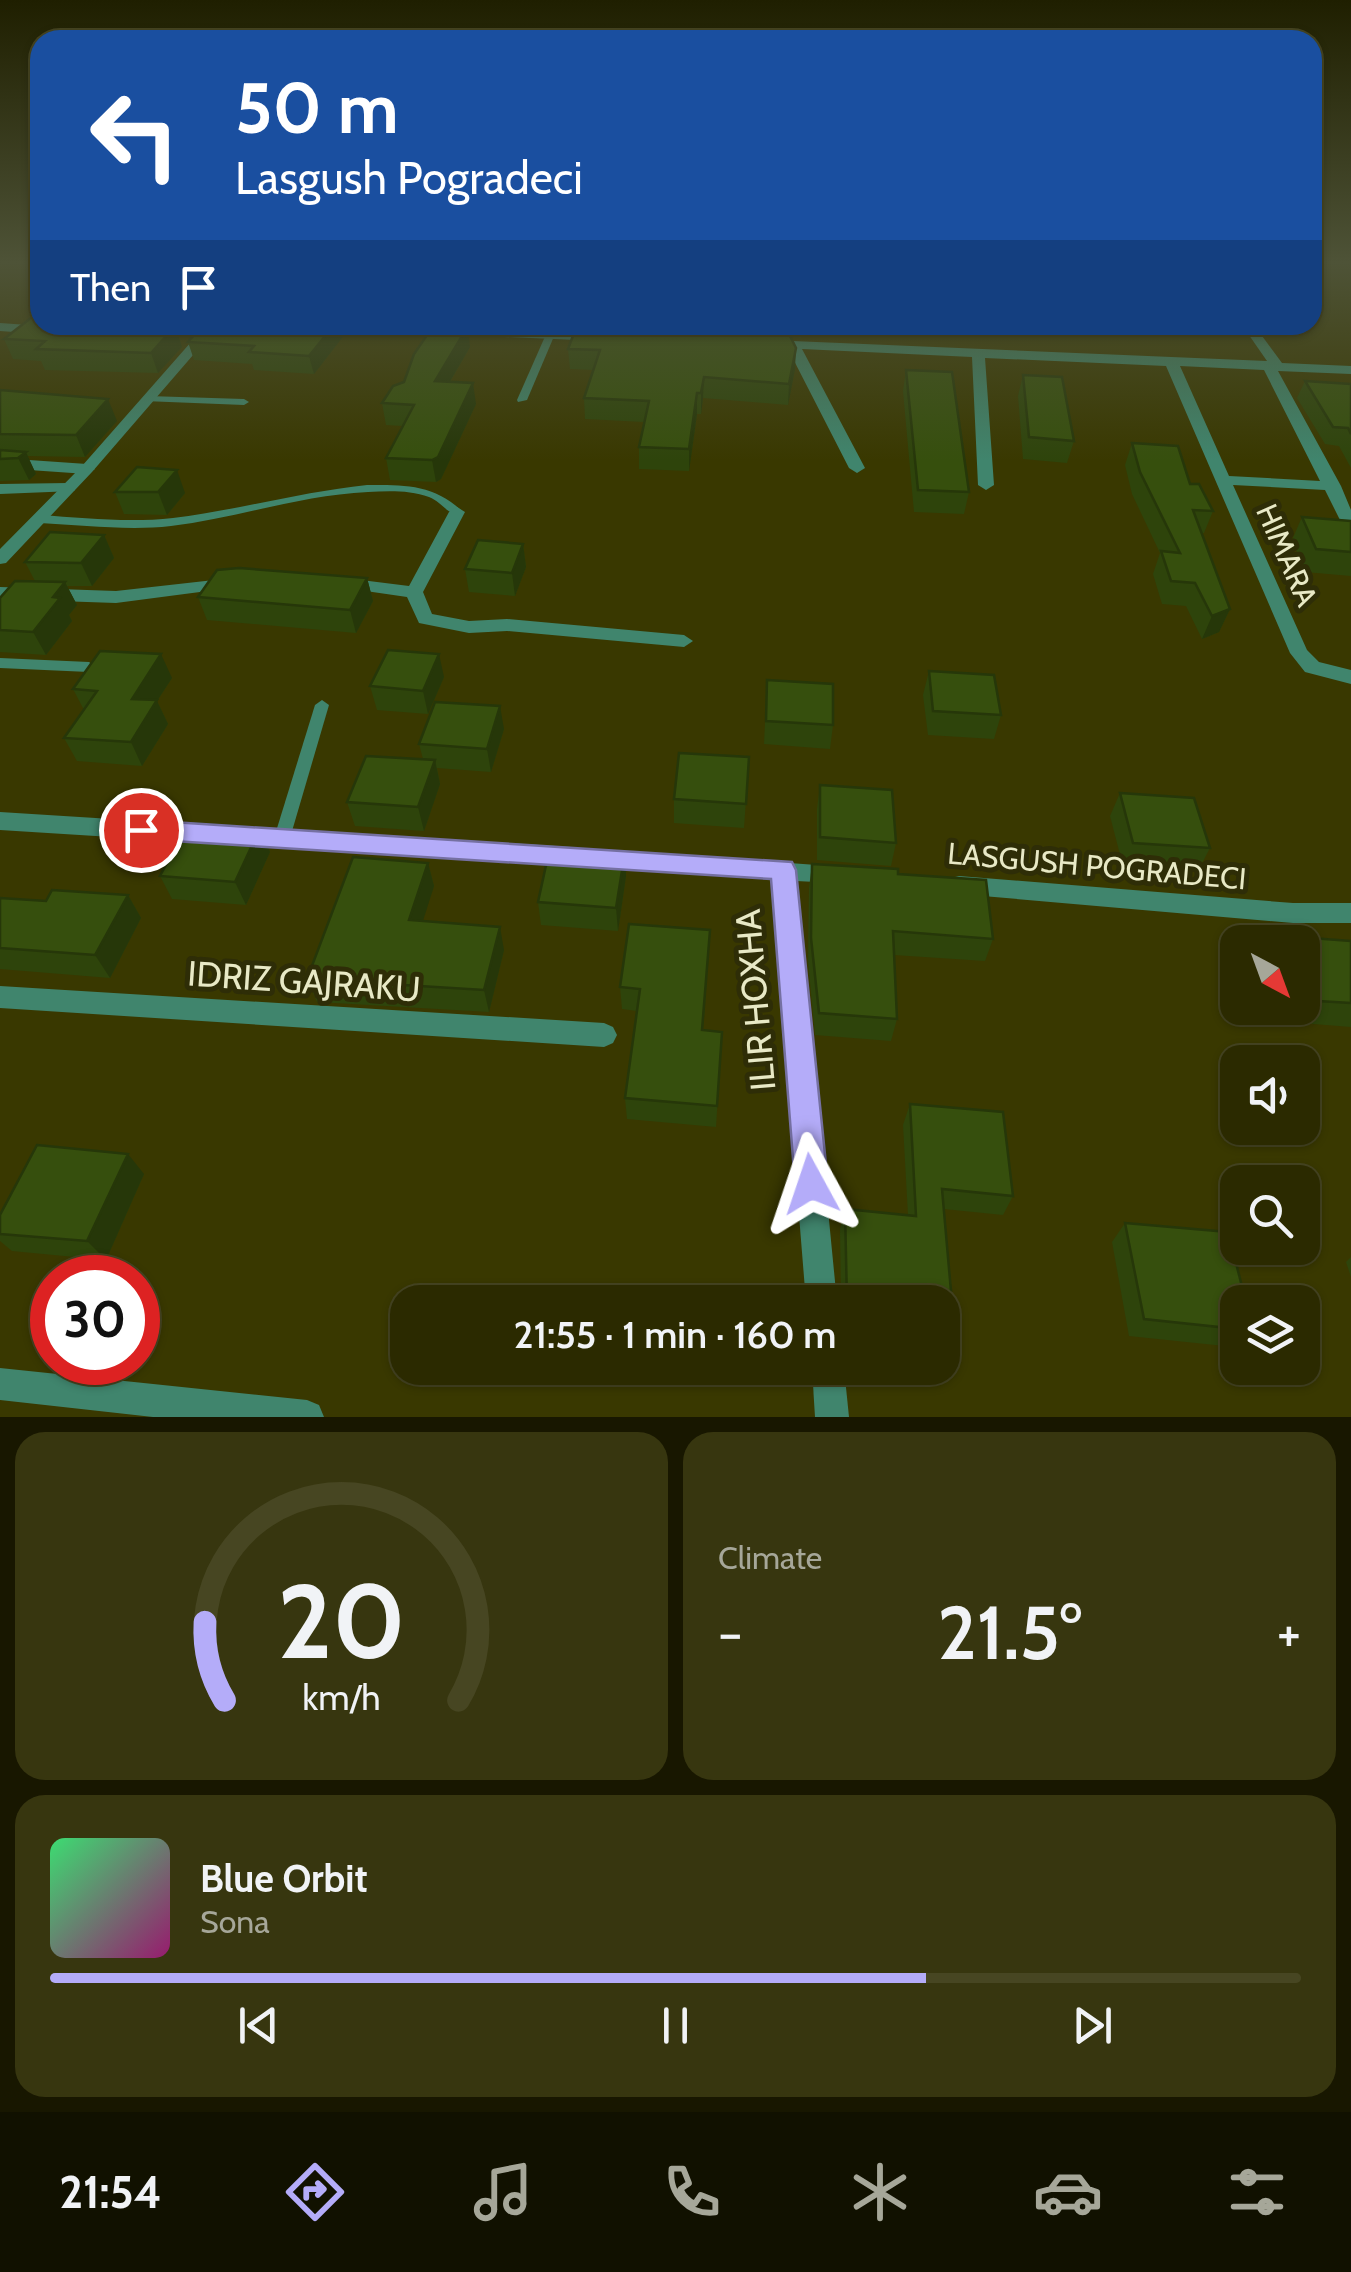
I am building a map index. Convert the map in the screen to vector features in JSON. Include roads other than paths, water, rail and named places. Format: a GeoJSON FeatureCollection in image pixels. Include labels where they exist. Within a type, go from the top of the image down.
{"type":"FeatureCollection","features":[{"type":"Feature","properties":{"kind":"street"},"geometry":{"type":"LineString","coordinates":[[3,552],[87,469],[204,335]]}},
{"type":"Feature","properties":{"kind":"street"},"geometry":{"type":"LineString","coordinates":[[607,335],[618,337]]}},
{"type":"Feature","properties":{"kind":"street"},"geometry":{"type":"LineString","coordinates":[[1254,335],[1351,526]]}},
{"type":"Feature","properties":{"kind":"street"},"geometry":{"type":"LineString","coordinates":[[179,339],[199,340]]}},
{"type":"Feature","properties":{"kind":"street"},"geometry":{"type":"LineString","coordinates":[[754,343],[1351,370]]}},
{"type":"Feature","properties":{"kind":"street"},"geometry":{"type":"LineString","coordinates":[[793,345],[857,468]]}},
{"type":"Feature","properties":{"kind":"street"},"geometry":{"type":"LineString","coordinates":[[978,353],[986,485]]}},
{"type":"Feature","properties":{"kind":"street","name":"HIMARA"},"geometry":{"type":"LineString","coordinates":[[1171,361],[1299,652],[1312,667],[1351,677]]}},
{"type":"Feature","properties":{"kind":"street"},"geometry":{"type":"LineString","coordinates":[[0,463],[87,469]]}},
{"type":"Feature","properties":{"kind":"street","name":"HIMARA"},"geometry":{"type":"LineString","coordinates":[[1224,480],[1332,486]]}},
{"type":"Feature","properties":{"kind":"street"},"geometry":{"type":"LineString","coordinates":[[0,490],[68,488]]}},
{"type":"Feature","properties":{"kind":"street"},"geometry":{"type":"LineString","coordinates":[[414,592],[457,512]]}},
{"type":"Feature","properties":{"kind":"street"},"geometry":{"type":"LineString","coordinates":[[0,592],[116,597],[254,580]]}},
{"type":"Feature","properties":{"kind":"street"},"geometry":{"type":"LineString","coordinates":[[328,580],[414,592]]}},
{"type":"Feature","properties":{"kind":"street"},"geometry":{"type":"LineString","coordinates":[[414,592],[425,619],[440,622],[684,641]]}},
{"type":"Feature","properties":{"kind":"street"},"geometry":{"type":"LineString","coordinates":[[0,821],[862,876]]}},
{"type":"Feature","properties":{"kind":"street","name":"ILIR HOXHA"},"geometry":{"type":"LineString","coordinates":[[783,870],[820,1285]]}},
{"type":"Feature","properties":{"kind":"street","name":"LASGUSH POGRADECI"},"geometry":{"type":"LineString","coordinates":[[940,883],[1293,913],[1351,912]]}},
{"type":"Feature","properties":{"kind":"street","name":"IDRIZ GAJRAKU"},"geometry":{"type":"LineString","coordinates":[[0,998],[604,1035]]}},
{"type":"Feature","properties":{"kind":"street"},"geometry":{"type":"LineString","coordinates":[[0,1384],[307,1417]]}},
{"type":"Feature","properties":{"kind":"street"},"geometry":{"type":"LineString","coordinates":[[829,1385],[832,1417]]}},
{"type":"Feature","properties":{"kind":"lane"},"geometry":{"type":"LineString","coordinates":[[420,348],[424,335]]}},
{"type":"Feature","properties":{"kind":"lane"},"geometry":{"type":"LineString","coordinates":[[522,400],[550,335]]}},
{"type":"Feature","properties":{"kind":"lane"},"geometry":{"type":"LineString","coordinates":[[148,398],[244,402]]}},
{"type":"Feature","properties":{"kind":"lane"},"geometry":{"type":"LineString","coordinates":[[1332,486],[1351,487]]}},
{"type":"Feature","properties":{"kind":"lane"},"geometry":{"type":"LineString","coordinates":[[40,519],[164,523],[210,518],[342,490],[381,487],[432,491],[448,498],[457,512]]}},
{"type":"Feature","properties":{"kind":"lane"},"geometry":{"type":"LineString","coordinates":[[0,662],[89,667]]}},
{"type":"Feature","properties":{"kind":"lane"},"geometry":{"type":"LineString","coordinates":[[282,838],[322,705]]}}]}
